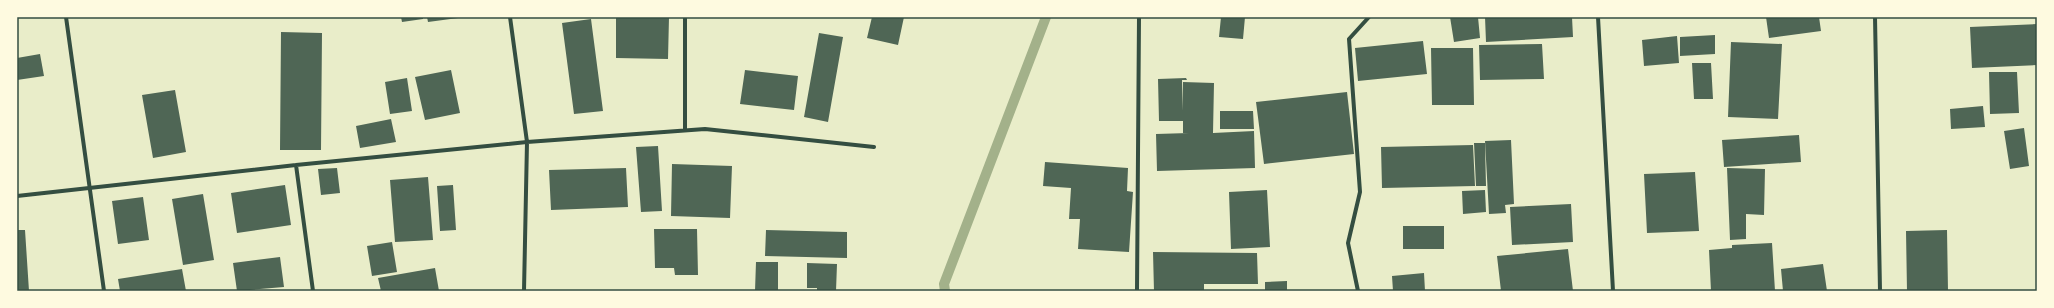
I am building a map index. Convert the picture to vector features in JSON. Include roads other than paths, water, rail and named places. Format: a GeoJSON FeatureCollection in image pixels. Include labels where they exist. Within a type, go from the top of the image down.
{"type":"FeatureCollection","features":[{"type":"Feature","properties":{"kind":"street"},"geometry":{"type":"LineString","coordinates":[[66,17],[104,291]]}},
{"type":"Feature","properties":{"kind":"street"},"geometry":{"type":"LineString","coordinates":[[510,17],[527,142],[524,291]]}},
{"type":"Feature","properties":{"kind":"street"},"geometry":{"type":"LineString","coordinates":[[685,17],[685,130]]}},
{"type":"Feature","properties":{"kind":"street"},"geometry":{"type":"LineString","coordinates":[[1137,291],[1139,17]]}},
{"type":"Feature","properties":{"kind":"street"},"geometry":{"type":"LineString","coordinates":[[1358,291],[1348,243],[1360,192],[1349,39],[1369,17]]}},
{"type":"Feature","properties":{"kind":"street"},"geometry":{"type":"LineString","coordinates":[[1598,17],[1613,291]]}},
{"type":"Feature","properties":{"kind":"street"},"geometry":{"type":"LineString","coordinates":[[1875,17],[1880,291]]}},
{"type":"Feature","properties":{"kind":"street"},"geometry":{"type":"LineString","coordinates":[[17,196],[296,165],[527,142],[685,130],[705,129],[874,148]]}},
{"type":"Feature","properties":{"kind":"street"},"geometry":{"type":"LineString","coordinates":[[296,165],[313,291]]}},
{"type":"Feature","properties":{"kind":"waterway"},"geometry":{"type":"LineString","coordinates":[[945,291],[944,284],[1046,17]]}}]}
